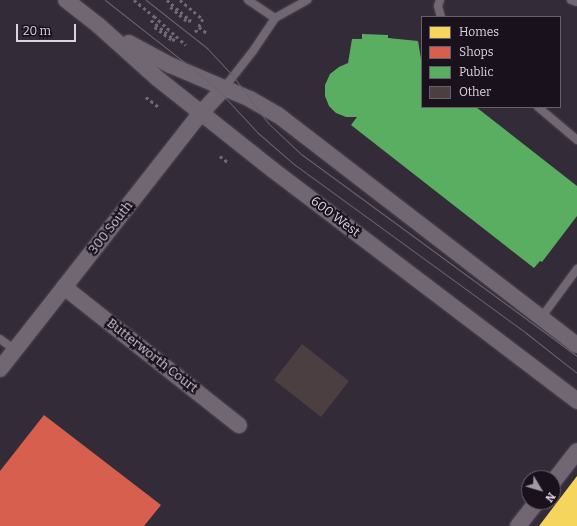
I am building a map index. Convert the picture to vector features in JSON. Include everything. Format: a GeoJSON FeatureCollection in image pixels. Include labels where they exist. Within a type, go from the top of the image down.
{"type":"FeatureCollection","features":[{"type":"Feature","properties":{"kind":"street","name":"600 West"},"geometry":{"type":"LineString","coordinates":[[66,0],[98,25],[157,78],[201,113],[577,401]]}},
{"type":"Feature","properties":{"kind":"street","name":"600 West"},"geometry":{"type":"LineString","coordinates":[[98,25],[145,53],[250,99],[288,122],[577,345]]}},
{"type":"Feature","properties":{"kind":"street","name":"300 South"},"geometry":{"type":"LineString","coordinates":[[0,369],[201,113],[224,88]]}},
{"type":"Feature","properties":{"kind":"street","name":"Butterworth Court"},"geometry":{"type":"LineString","coordinates":[[64,287],[240,425]]}},
{"type":"Feature","properties":{"kind":"street"},"geometry":{"type":"LineString","coordinates":[[561,472],[577,451]]}},
{"type":"Feature","properties":{"kind":"street"},"geometry":{"type":"LineString","coordinates":[[518,526],[531,510]]}},
{"type":"Feature","properties":{"kind":"lane"},"geometry":{"type":"LineString","coordinates":[[248,0],[275,18]]}},
{"type":"Feature","properties":{"kind":"lane"},"geometry":{"type":"LineString","coordinates":[[224,88],[253,51],[275,18],[307,0]]}},
{"type":"Feature","properties":{"kind":"lane"},"geometry":{"type":"LineString","coordinates":[[440,0],[438,6],[441,16]]}},
{"type":"Feature","properties":{"kind":"lane"},"geometry":{"type":"LineString","coordinates":[[572,0],[577,2]]}},
{"type":"Feature","properties":{"kind":"lane"},"geometry":{"type":"LineString","coordinates":[[539,108],[577,140]]}},
{"type":"Feature","properties":{"kind":"lane"},"geometry":{"type":"LineString","coordinates":[[541,318],[577,269]]}},
{"type":"Feature","properties":{"kind":"lane"},"geometry":{"type":"LineString","coordinates":[[0,339],[14,350]]}},
{"type":"Feature","properties":{"kind":"path"},"geometry":{"type":"LineString","coordinates":[[134,0],[186,45]]}},
{"type":"Feature","properties":{"kind":"path"},"geometry":{"type":"LineString","coordinates":[[166,0],[191,21],[186,21],[170,7]]}},
{"type":"Feature","properties":{"kind":"path"},"geometry":{"type":"LineString","coordinates":[[180,0],[203,19],[195,32]]}},
{"type":"Feature","properties":{"kind":"path"},"geometry":{"type":"LineString","coordinates":[[151,20],[175,40],[171,40],[154,28]]}},
{"type":"Feature","properties":{"kind":"path"},"geometry":{"type":"LineString","coordinates":[[199,27],[207,33]]}},
{"type":"Feature","properties":{"kind":"path"},"geometry":{"type":"LineString","coordinates":[[146,96],[159,108]]}},
{"type":"Feature","properties":{"kind":"path"},"geometry":{"type":"LineString","coordinates":[[220,156],[229,163]]}},
{"type":"Feature","properties":{"kind":"building: Homes"},"geometry":{"type":"Polygon","coordinates":[[[577,476],[577,526],[539,526],[551,510],[561,510],[561,497],[577,476]]]}},
{"type":"Feature","properties":{"kind":"building: Shops"},"geometry":{"type":"Polygon","coordinates":[[[44,415],[161,505],[144,526],[0,526],[0,471],[44,415]]]}},
{"type":"Feature","properties":{"kind":"building: Public"},"geometry":{"type":"Polygon","coordinates":[[[362,34],[388,35],[388,38],[418,41],[421,59],[421,108],[477,108],[577,186],[577,216],[542,262],[540,261],[534,268],[351,125],[357,117],[346,117],[336,113],[329,106],[325,96],[325,85],[330,74],[339,67],[348,63],[352,39],[362,39],[362,34]]]}},
{"type":"Feature","properties":{"kind":"building: Other"},"geometry":{"type":"Polygon","coordinates":[[[302,344],[349,381],[321,417],[274,380],[302,344]]]}},
{"type":"Feature","properties":{"kind":"tram line"},"geometry":{"type":"LineString","coordinates":[[105,0],[202,76],[220,92],[258,133],[295,165],[526,333],[577,373]]}},
{"type":"Feature","properties":{"kind":"tram line"},"geometry":{"type":"LineString","coordinates":[[146,0],[207,48],[233,76],[268,123],[301,154],[577,356]]}}]}
